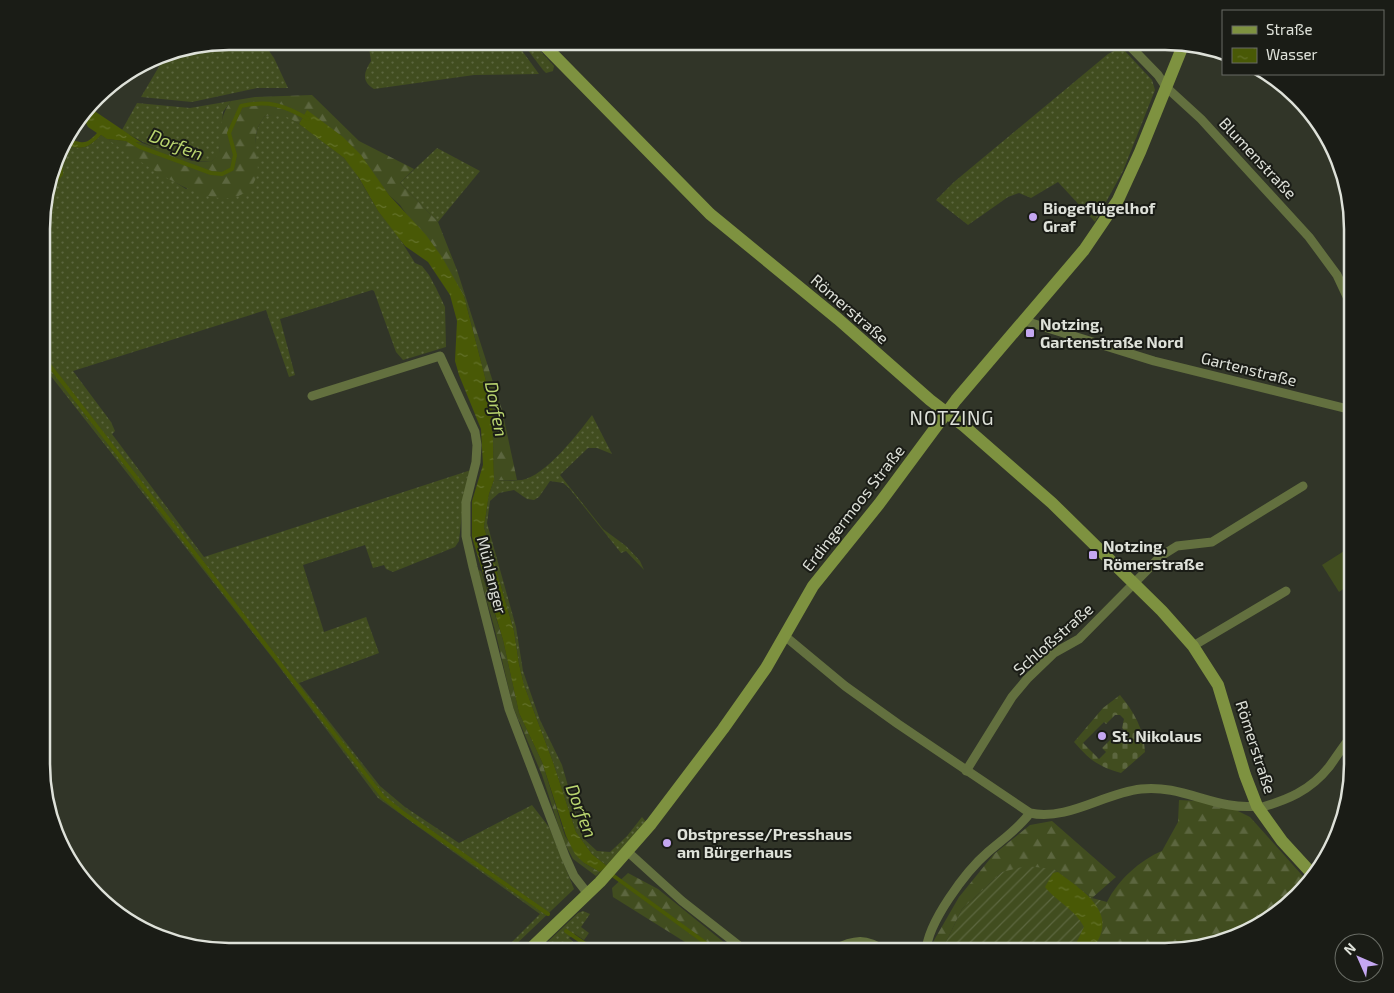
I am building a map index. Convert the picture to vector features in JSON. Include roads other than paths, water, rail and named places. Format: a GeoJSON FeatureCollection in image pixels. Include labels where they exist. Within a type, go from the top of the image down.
{"type":"FeatureCollection","features":[{"type":"Feature","properties":{"kind":"street","name":"Römerstraße"},"geometry":{"type":"LineString","coordinates":[[548,50],[710,214],[838,319],[946,414],[1052,503],[1162,611],[1192,646],[1218,685],[1245,775],[1258,807],[1282,841],[1309,870]]}},
{"type":"Feature","properties":{"kind":"street","name":"Blumenstraße"},"geometry":{"type":"LineString","coordinates":[[1134,50],[1158,74],[1166,87],[1201,119],[1309,237],[1337,275],[1344,290]]}},
{"type":"Feature","properties":{"kind":"street","name":"Erdingermoos Straße"},"geometry":{"type":"LineString","coordinates":[[537,943],[628,852],[723,730],[786,637],[813,586],[946,414],[1084,250],[1118,200],[1140,152],[1181,51]]}},
{"type":"Feature","properties":{"kind":"street","name":"Gartenstraße"},"geometry":{"type":"LineString","coordinates":[[1025,320],[1154,361],[1344,408]]}},
{"type":"Feature","properties":{"kind":"street","name":"Mühlanger"},"geometry":{"type":"LineString","coordinates":[[312,396],[440,356],[475,432],[476,462],[466,502],[466,536],[509,709],[565,856],[574,876],[588,894]]}},
{"type":"Feature","properties":{"kind":"street"},"geometry":{"type":"LineString","coordinates":[[1133,584],[1161,556],[1177,546],[1212,542],[1303,486]]}},
{"type":"Feature","properties":{"kind":"street","name":"Schloßstraße"},"geometry":{"type":"LineString","coordinates":[[966,770],[1012,697],[1027,678],[1054,653],[1079,639],[1133,584]]}},
{"type":"Feature","properties":{"kind":"street"},"geometry":{"type":"LineString","coordinates":[[1192,646],[1286,591]]}},
{"type":"Feature","properties":{"kind":"street"},"geometry":{"type":"LineString","coordinates":[[786,637],[846,686],[1030,813],[1054,814],[1124,792],[1155,788],[1182,791],[1239,806],[1258,807],[1287,800],[1302,792],[1328,768],[1344,746]]}},
{"type":"Feature","properties":{"kind":"street"},"geometry":{"type":"LineString","coordinates":[[927,943],[929,932],[955,892],[986,853],[1022,823],[1030,813]]}},
{"type":"Feature","properties":{"kind":"street"},"geometry":{"type":"LineString","coordinates":[[628,852],[682,901],[736,943]]}},
{"type":"Feature","properties":{"kind":"street"},"geometry":{"type":"LineString","coordinates":[[847,943],[862,940],[874,943]]}},
{"type":"Feature","properties":{"kind":"water"},"geometry":{"type":"Polygon","coordinates":[[[307,110],[343,137],[361,155],[389,195],[426,235],[442,257],[464,296],[492,404],[494,480],[489,494],[484,527],[514,631],[524,685],[553,762],[576,832],[592,854],[607,866],[600,872],[584,863],[575,854],[566,836],[542,762],[519,713],[503,640],[472,537],[472,501],[483,465],[481,429],[455,361],[457,321],[450,295],[428,262],[405,246],[378,211],[359,178],[344,158],[299,124],[307,110]]]}},
{"type":"Feature","properties":{"kind":"water"},"geometry":{"type":"Polygon","coordinates":[[[94,111],[142,143],[107,139],[101,135],[88,146],[79,148],[70,146],[73,141],[85,142],[97,133],[88,127],[85,122],[94,111]]]}},
{"type":"Feature","properties":{"kind":"water"},"geometry":{"type":"Polygon","coordinates":[[[1058,872],[1079,888],[1096,906],[1101,916],[1102,927],[1096,943],[1076,943],[1084,927],[1076,915],[1045,887],[1053,873],[1058,872]]]}},
{"type":"Feature","properties":{"kind":"waterway","name":"Dorfen"},"geometry":{"type":"LineString","coordinates":[[128,140],[140,147],[211,173],[222,174],[232,169],[235,155],[229,133],[241,106],[251,104],[276,105],[308,119]]}},
{"type":"Feature","properties":{"kind":"waterway","name":"Dorfen"},"geometry":{"type":"LineString","coordinates":[[57,180],[61,174],[61,167]]}},
{"type":"Feature","properties":{"kind":"waterway","name":"Dorfen"},"geometry":{"type":"LineString","coordinates":[[50,366],[383,797],[548,914]]}},
{"type":"Feature","properties":{"kind":"waterway","name":"Dorfen"},"geometry":{"type":"LineString","coordinates":[[611,874],[706,943]]}},
{"type":"Feature","properties":{"kind":"waterway","name":"Dorfen"},"geometry":{"type":"LineString","coordinates":[[566,931],[584,943]]}},
{"type":"Feature","properties":{"kind":"place","name":"Biogeflügelhof Graf"},"geometry":{"type":"Point","coordinates":[1033,217]}},
{"type":"Feature","properties":{"kind":"place","name":"Notzing, Gartenstraße Nord"},"geometry":{"type":"Point","coordinates":[1030,333]}},
{"type":"Feature","properties":{"kind":"place","name":"Notzing, Römerstraße"},"geometry":{"type":"Point","coordinates":[1093,555]}},
{"type":"Feature","properties":{"kind":"place","name":"St. Nikolaus"},"geometry":{"type":"Point","coordinates":[1102,736]}},
{"type":"Feature","properties":{"kind":"place","name":"Obstpresse/Presshaus am Bürgerhaus"},"geometry":{"type":"Point","coordinates":[667,843]}},
{"type":"Feature","properties":{"kind":"district","name":"NOTZING"},"geometry":{"type":"Point","coordinates":[952,418]}}]}
